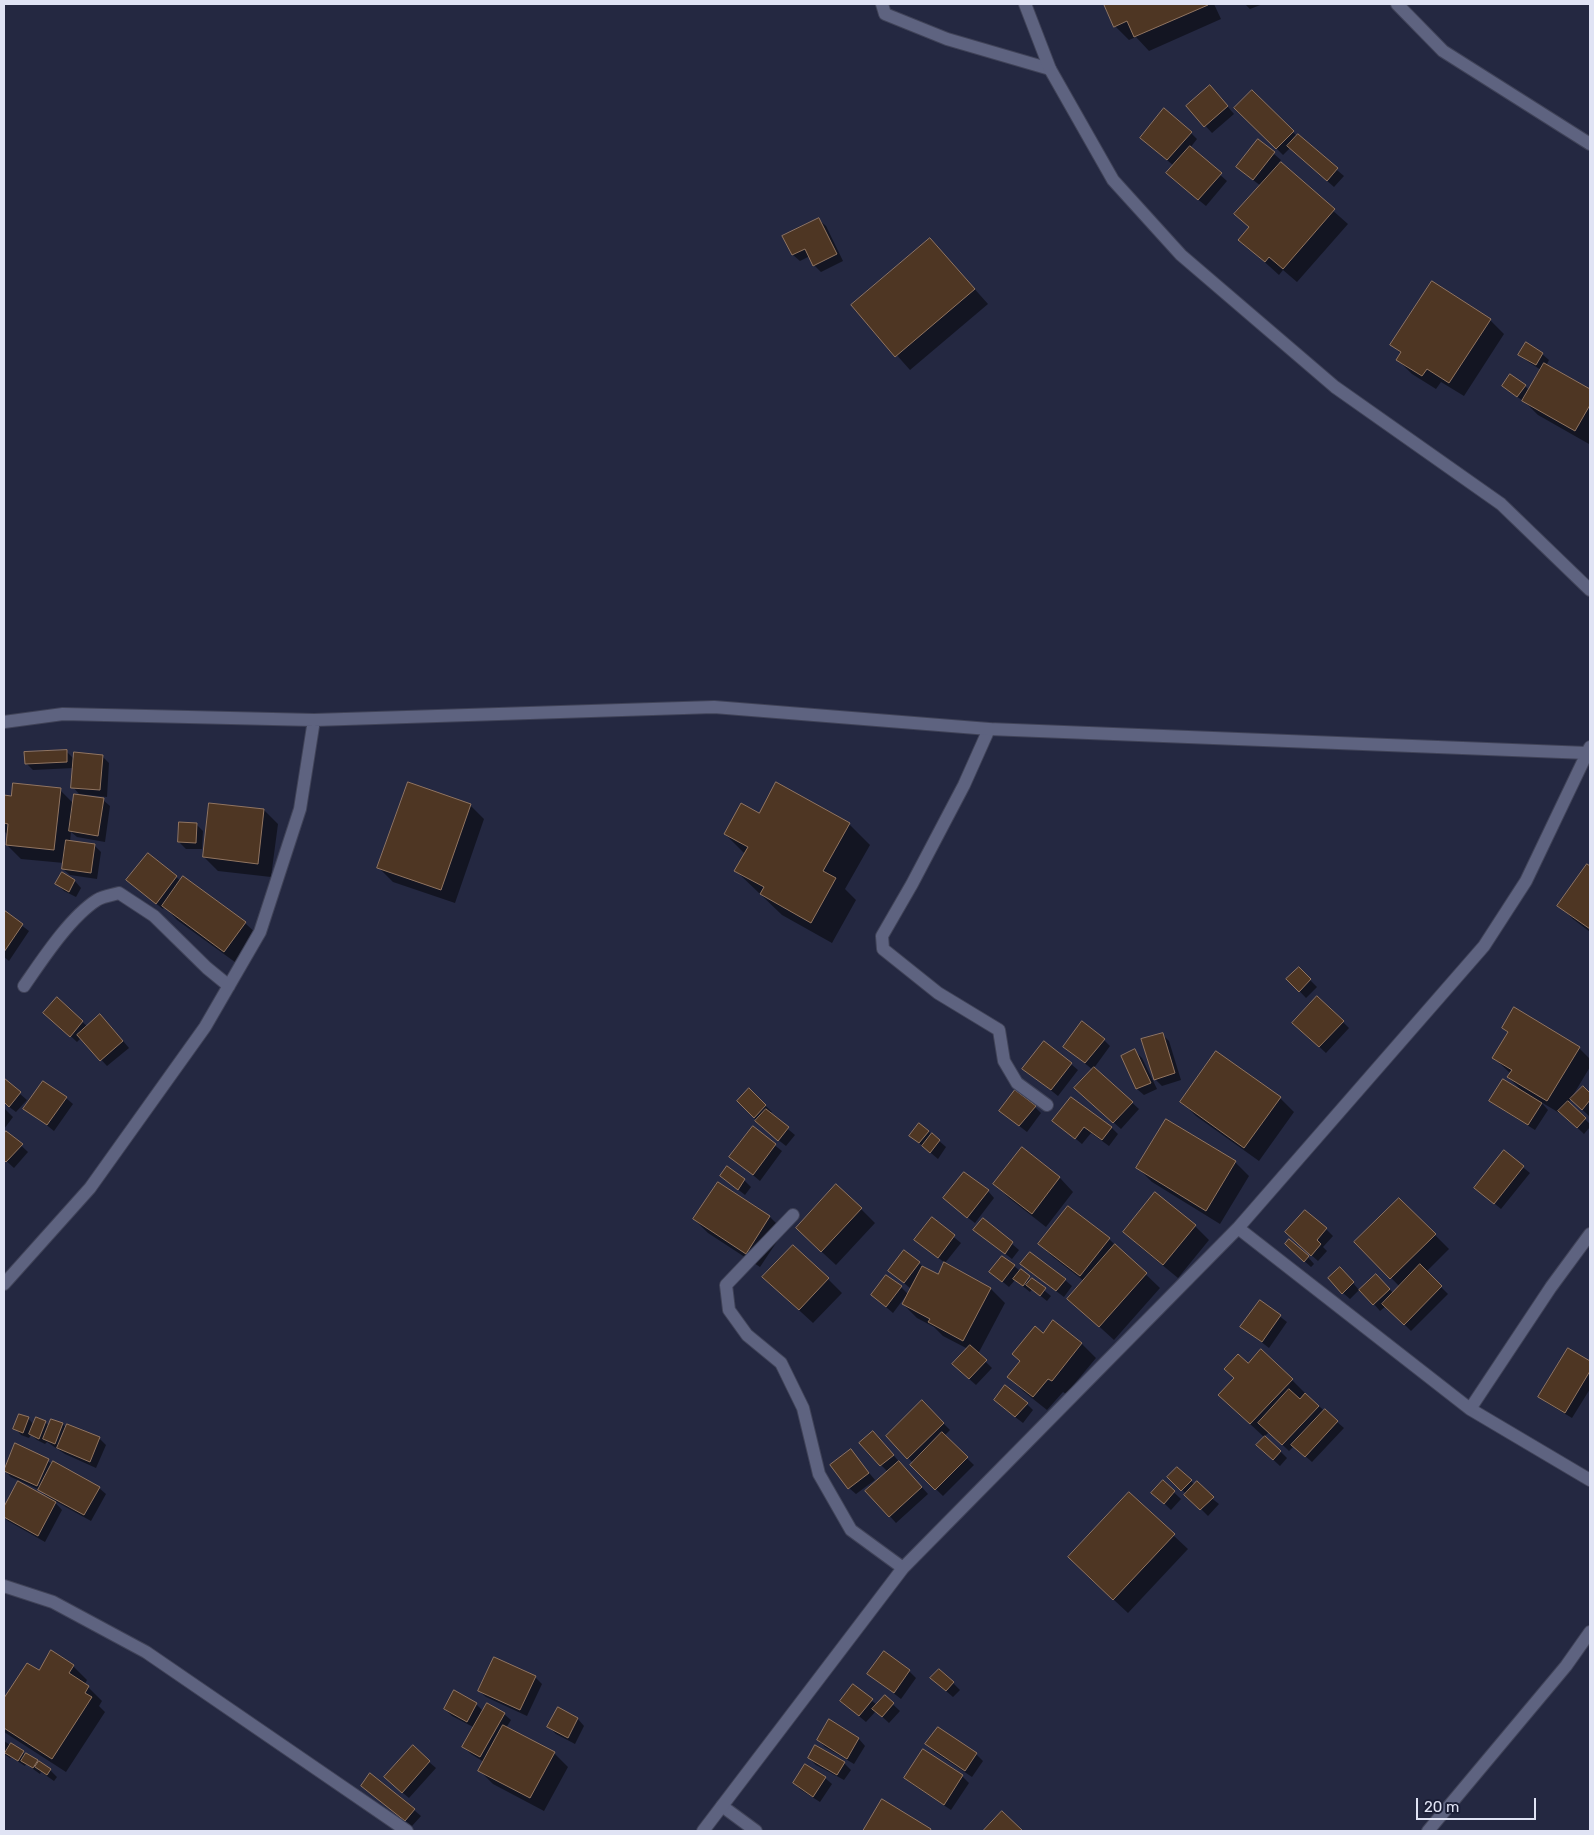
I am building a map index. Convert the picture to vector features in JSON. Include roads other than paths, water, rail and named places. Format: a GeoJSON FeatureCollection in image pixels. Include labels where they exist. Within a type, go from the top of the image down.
{"type":"FeatureCollection","features":[{"type":"Feature","properties":{"kind":"street"},"geometry":{"type":"LineString","coordinates":[[882,4],[885,14],[947,38],[1050,69]]}},
{"type":"Feature","properties":{"kind":"street"},"geometry":{"type":"LineString","coordinates":[[1024,4],[1050,69],[1113,180],[1181,256],[1335,387],[1501,504],[1590,590]]}},
{"type":"Feature","properties":{"kind":"street"},"geometry":{"type":"LineString","coordinates":[[1397,4],[1443,50],[1590,144]]}},
{"type":"Feature","properties":{"kind":"street"},"geometry":{"type":"LineString","coordinates":[[4,722],[63,714],[314,720],[714,707],[989,729],[1589,750],[1526,881],[1484,946],[1238,1228],[903,1568],[703,1831]]}},
{"type":"Feature","properties":{"kind":"street"},"geometry":{"type":"LineString","coordinates":[[4,1284],[90,1188],[205,1027],[260,932],[300,809],[314,720]]}},
{"type":"Feature","properties":{"kind":"street"},"geometry":{"type":"LineString","coordinates":[[989,729],[964,785],[912,884],[882,936],[883,949],[938,994],[999,1030],[1004,1061],[1017,1083],[1047,1105]]}},
{"type":"Feature","properties":{"kind":"street"},"geometry":{"type":"LineString","coordinates":[[24,986],[45,956],[73,922],[98,899],[119,893],[154,916],[207,968],[229,986]]}},
{"type":"Feature","properties":{"kind":"street"},"geometry":{"type":"LineString","coordinates":[[793,1215],[726,1285],[729,1310],[747,1335],[781,1363],[802,1408],[819,1474],[851,1530],[903,1568]]}},
{"type":"Feature","properties":{"kind":"street"},"geometry":{"type":"LineString","coordinates":[[1238,1228],[1470,1409],[1590,1480]]}},
{"type":"Feature","properties":{"kind":"street"},"geometry":{"type":"LineString","coordinates":[[1470,1409],[1551,1287],[1590,1234]]}},
{"type":"Feature","properties":{"kind":"street"},"geometry":{"type":"LineString","coordinates":[[4,1586],[53,1602],[146,1652],[407,1831]]}},
{"type":"Feature","properties":{"kind":"street"},"geometry":{"type":"LineString","coordinates":[[1428,1831],[1566,1666],[1590,1632]]}},
{"type":"Feature","properties":{"kind":"street"},"geometry":{"type":"LineString","coordinates":[[722,1806],[756,1831]]}}]}
